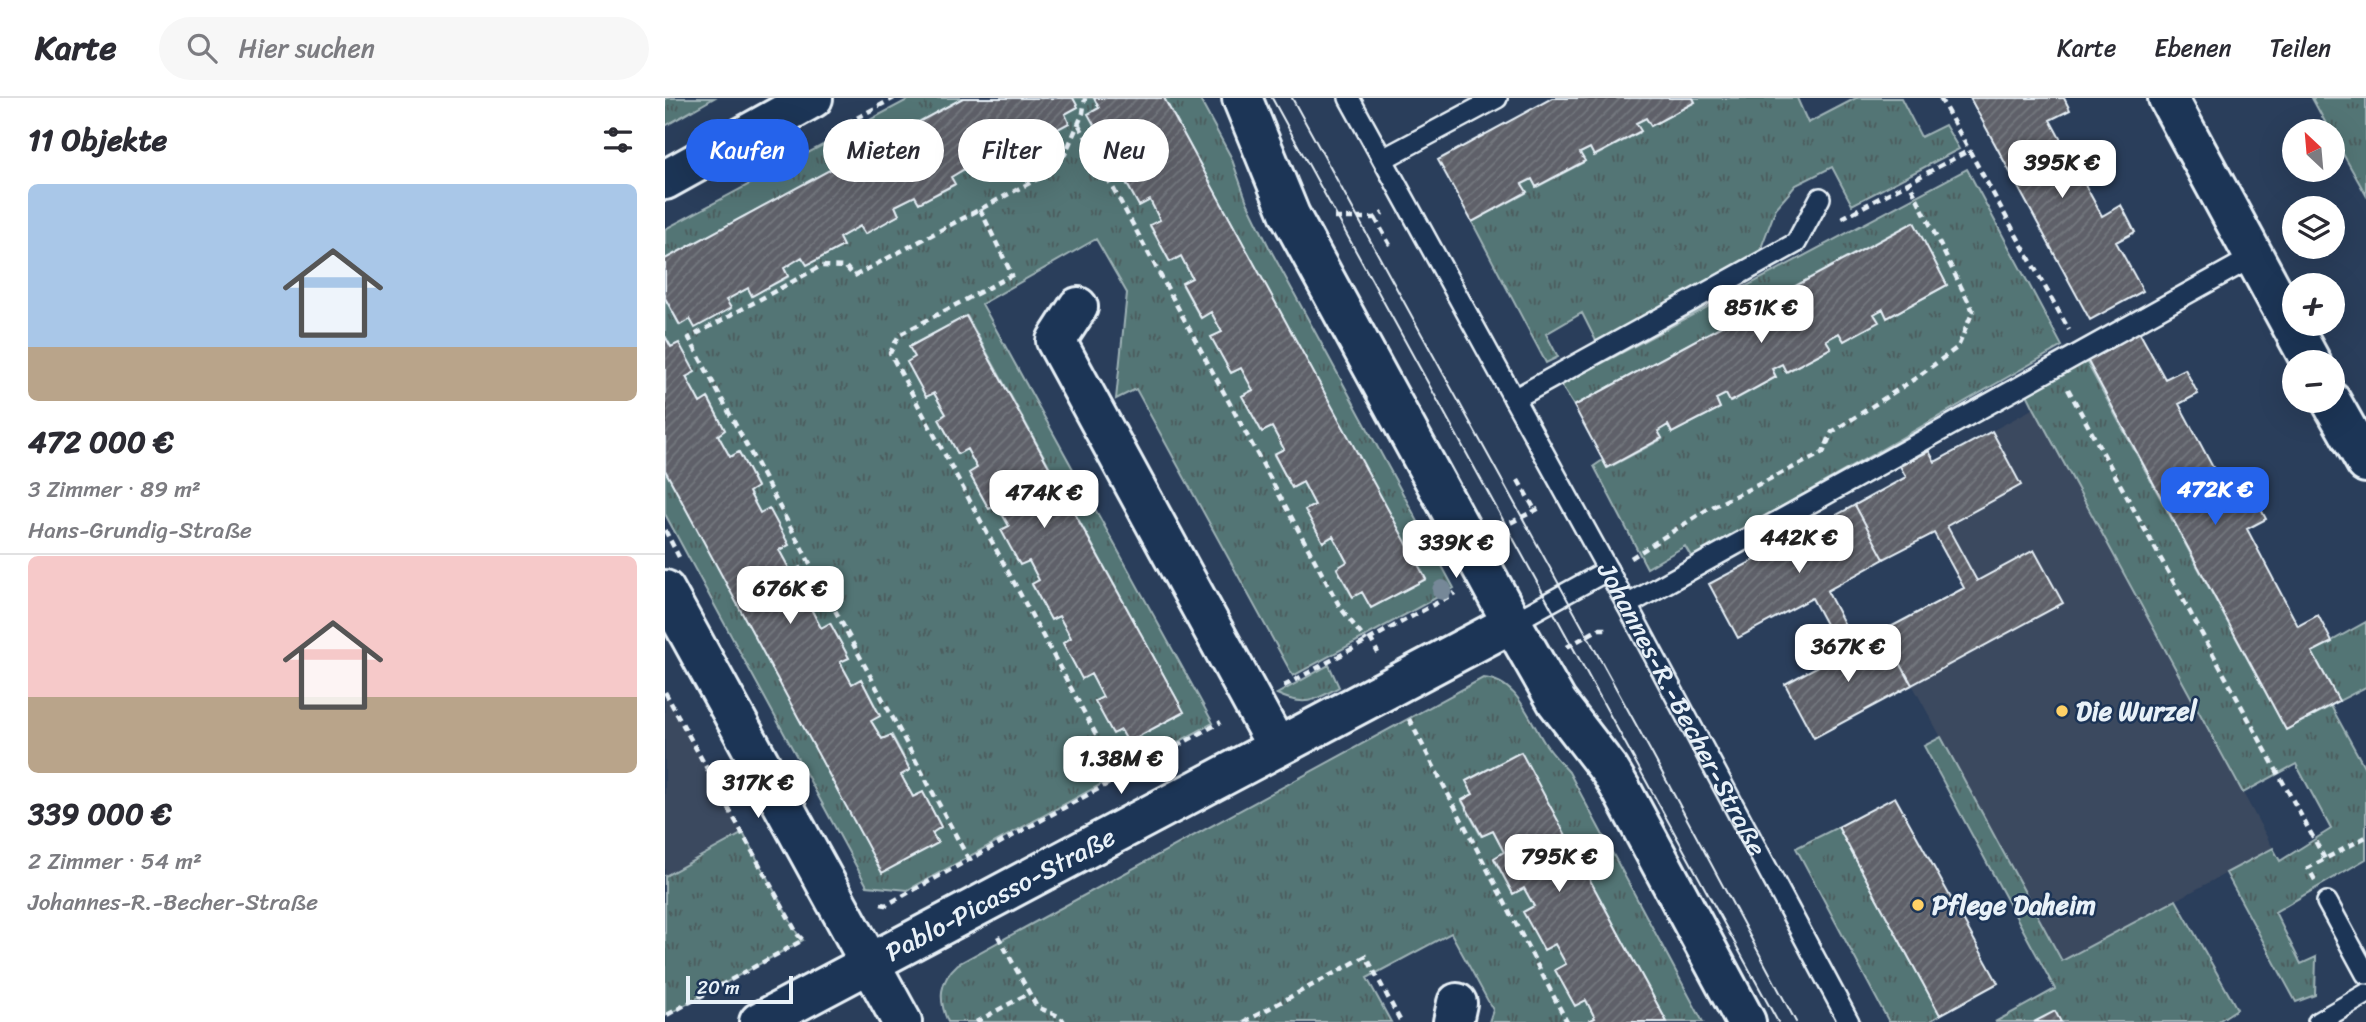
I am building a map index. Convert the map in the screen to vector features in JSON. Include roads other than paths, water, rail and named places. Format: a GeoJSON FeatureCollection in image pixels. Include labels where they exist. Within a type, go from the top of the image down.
{"type":"FeatureCollection","features":[{"type":"Feature","properties":{"kind":"street"},"geometry":{"type":"LineString","coordinates":[[665,180],[813,98]]}},
{"type":"Feature","properties":{"kind":"street"},"geometry":{"type":"LineString","coordinates":[[1242,98],[1277,186],[1298,230],[1512,623],[1545,682],[1622,791],[1746,1022]]}},
{"type":"Feature","properties":{"kind":"street"},"geometry":{"type":"LineString","coordinates":[[2168,98],[2304,350]]}},
{"type":"Feature","properties":{"kind":"street"},"geometry":{"type":"LineString","coordinates":[[1078,307],[1056,341],[1277,747]]}},
{"type":"Feature","properties":{"kind":"street"},"geometry":{"type":"LineString","coordinates":[[2338,413],[2366,463]]}},
{"type":"Feature","properties":{"kind":"street"},"geometry":{"type":"LineString","coordinates":[[675,578],[902,1022]]}},
{"type":"Feature","properties":{"kind":"street","name":"Pablo-Picasso-Straße"},"geometry":{"type":"LineString","coordinates":[[759,1022],[1512,623]]}},
{"type":"Feature","properties":{"kind":"lane","name":"Johannes-R.-Becher-Straße"},"geometry":{"type":"LineString","coordinates":[[1349,98],[1631,612],[1849,1022]]}},
{"type":"Feature","properties":{"kind":"lane"},"geometry":{"type":"LineString","coordinates":[[1383,159],[1497,98]]}},
{"type":"Feature","properties":{"kind":"lane"},"geometry":{"type":"LineString","coordinates":[[1514,399],[1796,243],[1820,198]]}},
{"type":"Feature","properties":{"kind":"lane"},"geometry":{"type":"LineString","coordinates":[[1631,612],[2081,352],[2253,257]]}},
{"type":"Feature","properties":{"kind":"lane"},"geometry":{"type":"LineString","coordinates":[[1512,623],[1608,570]]}},
{"type":"Feature","properties":{"kind":"lane"},"geometry":{"type":"LineString","coordinates":[[2327,902],[2366,974]]}},
{"type":"Feature","properties":{"kind":"lane"},"geometry":{"type":"LineString","coordinates":[[2318,1022],[2366,994]]}},
{"type":"Feature","properties":{"kind":"tram line"},"geometry":{"type":"LineString","coordinates":[[1272,98],[1778,1022]]}},
{"type":"Feature","properties":{"kind":"tram line"},"geometry":{"type":"LineString","coordinates":[[1292,98],[1796,1022]]}},
{"type":"Feature","properties":{"kind":"place","name":"Die Wurzel"},"geometry":{"type":"Point","coordinates":[2062,711]}},
{"type":"Feature","properties":{"kind":"place","name":"Pflege Daheim"},"geometry":{"type":"Point","coordinates":[1918,905]}}]}
